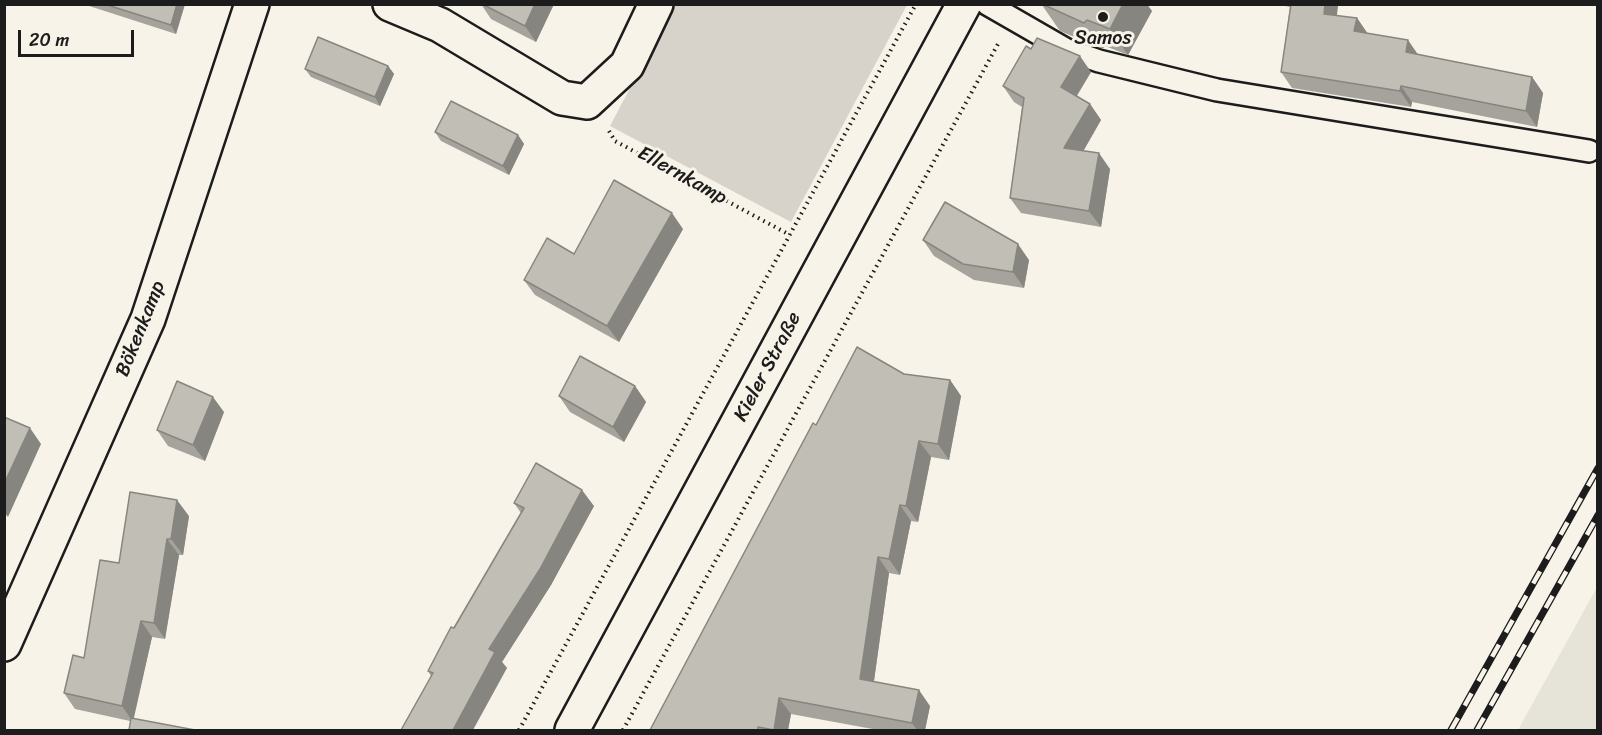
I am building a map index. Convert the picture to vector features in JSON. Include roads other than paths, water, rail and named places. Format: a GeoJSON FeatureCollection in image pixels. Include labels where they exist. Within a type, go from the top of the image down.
{"type":"FeatureCollection","features":[{"type":"Feature","properties":{"kind":"street","name":"Bökenkamp"},"geometry":{"type":"LineString","coordinates":[[4,644],[148,319],[252,4]]}},
{"type":"Feature","properties":{"kind":"street"},"geometry":{"type":"LineString","coordinates":[[390,4],[440,25],[562,98],[587,102],[627,65],[656,4]]}},
{"type":"Feature","properties":{"kind":"street","name":"Kieler Straße"},"geometry":{"type":"LineString","coordinates":[[572,730],[964,4]]}},
{"type":"Feature","properties":{"kind":"lane"},"geometry":{"type":"LineString","coordinates":[[987,4],[1011,20],[1067,50],[1099,61],[1217,90],[1589,151]]}},
{"type":"Feature","properties":{"kind":"railway"},"geometry":{"type":"LineString","coordinates":[[1451,730],[1598,468]]}},
{"type":"Feature","properties":{"kind":"railway"},"geometry":{"type":"LineString","coordinates":[[1477,730],[1598,515]]}},
{"type":"Feature","properties":{"kind":"place","name":"Samos"},"geometry":{"type":"Point","coordinates":[1103,17]}}]}
